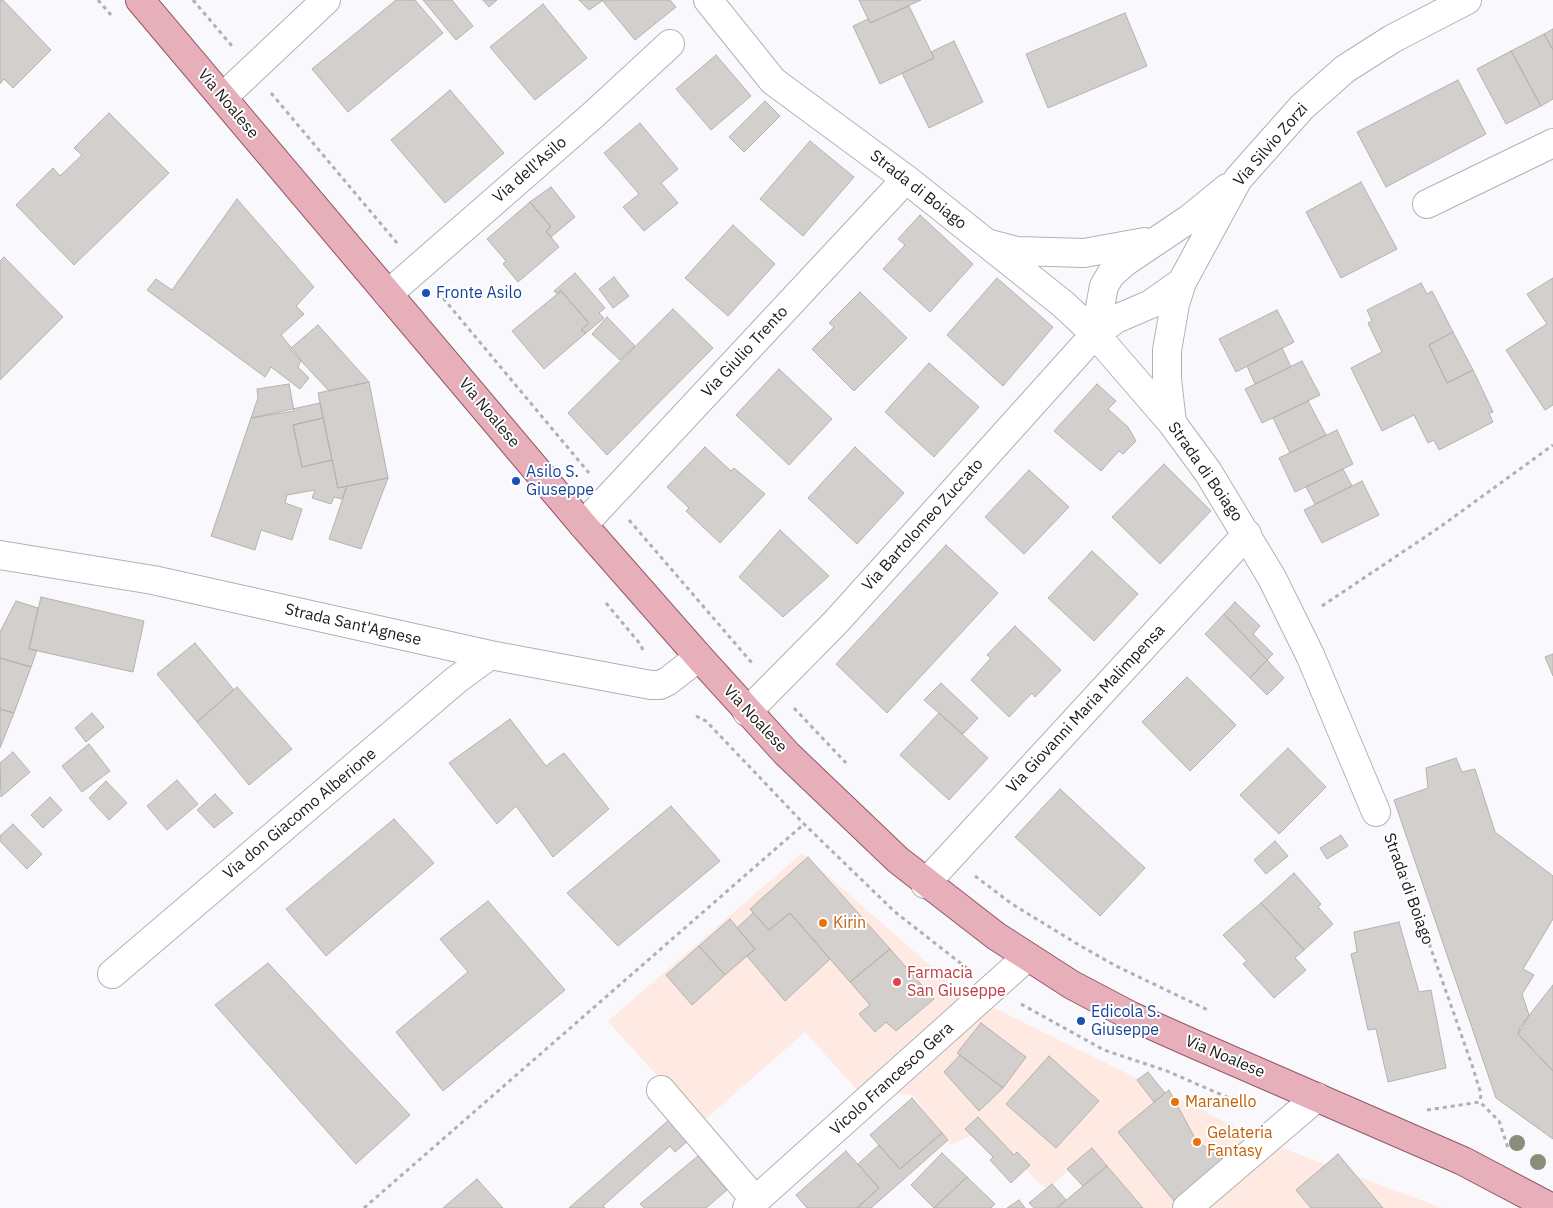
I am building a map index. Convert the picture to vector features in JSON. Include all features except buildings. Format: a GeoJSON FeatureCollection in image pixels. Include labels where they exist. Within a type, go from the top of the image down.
{"type":"FeatureCollection","features":[{"type":"Feature","properties":{"kind":"main road","name":"Via Noalese"},"geometry":{"type":"LineString","coordinates":[[140,0],[583,525],[699,658],[747,712],[846,813],[925,884],[1027,957],[1072,985],[1131,1016],[1463,1162],[1552,1208]]}},
{"type":"Feature","properties":{"kind":"street"},"geometry":{"type":"LineString","coordinates":[[222,97],[326,0]]}},
{"type":"Feature","properties":{"kind":"street","name":"Strada di Boiago"},"geometry":{"type":"LineString","coordinates":[[708,0],[774,81],[906,180],[1063,304],[1097,323],[1208,472],[1247,534],[1310,655],[1376,812]]}},
{"type":"Feature","properties":{"kind":"street","name":"Via Silvio Zorzi"},"geometry":{"type":"LineString","coordinates":[[1172,423],[1166,350],[1170,322],[1182,282],[1238,179],[1302,107],[1345,69],[1392,39],[1467,0]]}},
{"type":"Feature","properties":{"kind":"street","name":"Via dell'Asilo"},"geometry":{"type":"LineString","coordinates":[[388,294],[592,116],[670,44]]}},
{"type":"Feature","properties":{"kind":"street"},"geometry":{"type":"LineString","coordinates":[[1427,204],[1553,143]]}},
{"type":"Feature","properties":{"kind":"street"},"geometry":{"type":"LineString","coordinates":[[1182,282],[1151,304],[1097,323],[1104,286],[1112,274],[1125,262],[1172,230],[1238,179]]}},
{"type":"Feature","properties":{"kind":"street","name":"Via Giulio Trento"},"geometry":{"type":"LineString","coordinates":[[583,525],[906,180]]}},
{"type":"Feature","properties":{"kind":"street"},"geometry":{"type":"LineString","coordinates":[[987,243],[1017,250],[1084,253],[1126,247],[1152,240],[1172,230]]}},
{"type":"Feature","properties":{"kind":"street","name":"Via Bartolomeo Zuccato"},"geometry":{"type":"LineString","coordinates":[[747,712],[836,622],[1097,323]]}},
{"type":"Feature","properties":{"kind":"street","name":"Via Giovanni Maria Malimpensa"},"geometry":{"type":"LineString","coordinates":[[925,884],[1247,534]]}},
{"type":"Feature","properties":{"kind":"street","name":"Strada Sant'Agnese"},"geometry":{"type":"LineString","coordinates":[[0,555],[153,580],[490,655],[651,685],[660,685],[668,681],[699,658]]}},
{"type":"Feature","properties":{"kind":"street","name":"Via don Giacomo Alberione"},"geometry":{"type":"LineString","coordinates":[[112,974],[456,680],[490,655]]}},
{"type":"Feature","properties":{"kind":"street","name":"Vicolo Francesco Gera"},"geometry":{"type":"LineString","coordinates":[[661,1090],[751,1204],[1027,957]]}},
{"type":"Feature","properties":{"kind":"street"},"geometry":{"type":"LineString","coordinates":[[1187,1208],[1317,1097]]}},
{"type":"Feature","properties":{"kind":"path"},"geometry":{"type":"LineString","coordinates":[[193,0],[234,49]]}},
{"type":"Feature","properties":{"kind":"path"},"geometry":{"type":"LineString","coordinates":[[271,92],[401,249]]}},
{"type":"Feature","properties":{"kind":"path"},"geometry":{"type":"LineString","coordinates":[[434,288],[593,478]]}},
{"type":"Feature","properties":{"kind":"path"},"geometry":{"type":"LineString","coordinates":[[1319,607],[1440,527],[1553,445]]}},
{"type":"Feature","properties":{"kind":"path"},"geometry":{"type":"LineString","coordinates":[[622,512],[754,666]]}},
{"type":"Feature","properties":{"kind":"path"},"geometry":{"type":"LineString","coordinates":[[795,710],[848,765]]}},
{"type":"Feature","properties":{"kind":"path"},"geometry":{"type":"LineString","coordinates":[[696,716],[706,721],[804,824],[895,912],[974,974]]}},
{"type":"Feature","properties":{"kind":"path","name":"Strada di Boiago"},"geometry":{"type":"LineString","coordinates":[[1376,812],[1391,836],[1473,1068],[1481,1094],[1480,1102]]}},
{"type":"Feature","properties":{"kind":"path"},"geometry":{"type":"LineString","coordinates":[[364,1208],[804,824]]}},
{"type":"Feature","properties":{"kind":"path"},"geometry":{"type":"LineString","coordinates":[[968,871],[1012,904],[1079,945],[1116,966],[1208,1010]]}},
{"type":"Feature","properties":{"kind":"path"},"geometry":{"type":"LineString","coordinates":[[918,930],[923,924]]}},
{"type":"Feature","properties":{"kind":"path"},"geometry":{"type":"LineString","coordinates":[[1017,1002],[1104,1050],[1167,1071],[1257,1110]]}},
{"type":"Feature","properties":{"kind":"shaded area"},"geometry":{"type":"Polygon","coordinates":[[[802,853],[958,990],[1266,1142],[1442,1208],[1143,1208],[1092,1148],[1047,1190],[984,1130],[950,1145],[913,1095],[859,1092],[805,1032],[700,1124],[608,1021],[802,853]]]}},
{"type":"Feature","properties":{"kind":"place","name":"Fronte Asilo"},"geometry":{"type":"Point","coordinates":[426,293]}},
{"type":"Feature","properties":{"kind":"place","name":"Asilo S. Giuseppe"},"geometry":{"type":"Point","coordinates":[516,481]}},
{"type":"Feature","properties":{"kind":"place","name":"Kirin"},"geometry":{"type":"Point","coordinates":[823,923]}},
{"type":"Feature","properties":{"kind":"place","name":"Farmacia San Giuseppe"},"geometry":{"type":"Point","coordinates":[897,982]}},
{"type":"Feature","properties":{"kind":"place","name":"Edicola S. Giuseppe"},"geometry":{"type":"Point","coordinates":[1081,1021]}},
{"type":"Feature","properties":{"kind":"place","name":"Maranello"},"geometry":{"type":"Point","coordinates":[1175,1102]}},
{"type":"Feature","properties":{"kind":"place","name":"Gelateria Fantasy"},"geometry":{"type":"Point","coordinates":[1197,1142]}}]}
